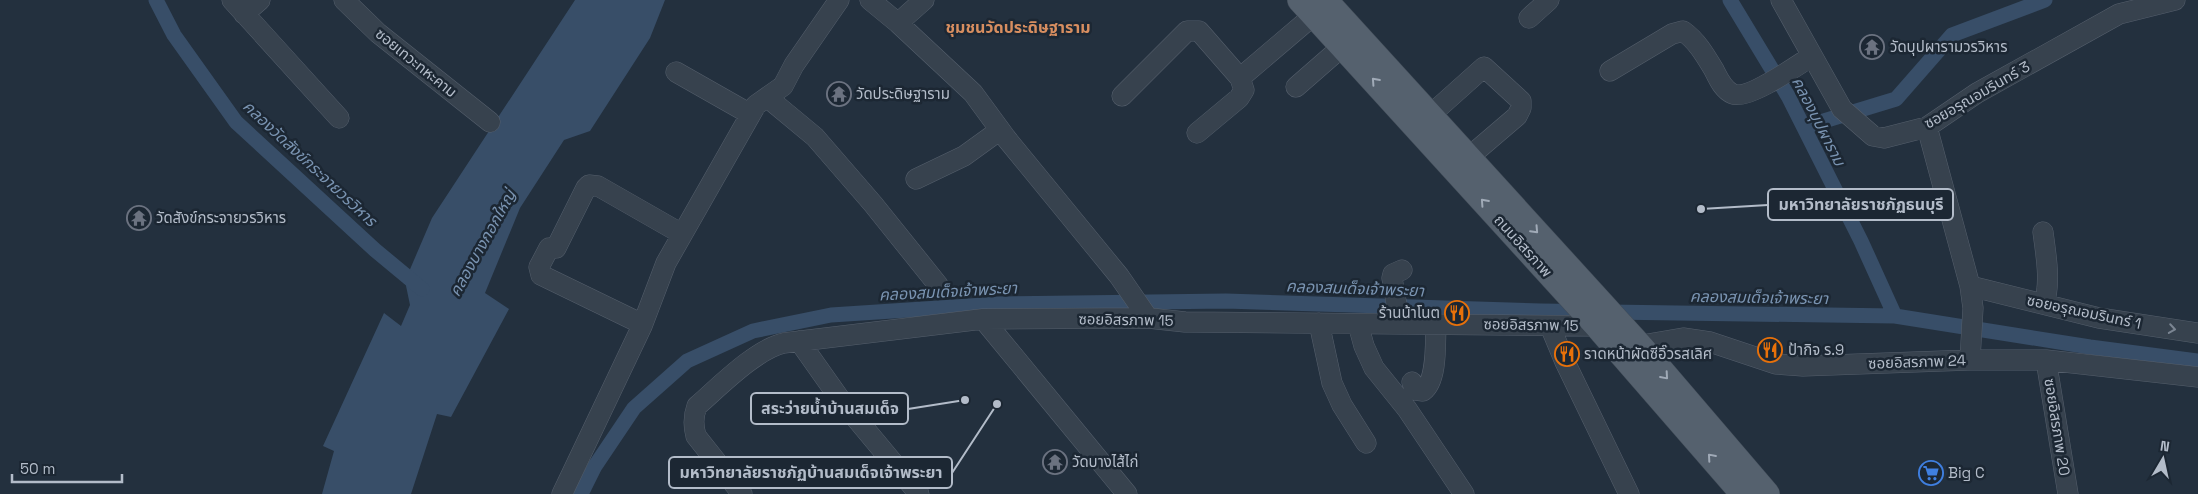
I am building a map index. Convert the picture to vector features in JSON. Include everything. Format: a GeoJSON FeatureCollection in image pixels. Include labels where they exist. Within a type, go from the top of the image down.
{"type":"FeatureCollection","features":[{"type":"Feature","properties":{"kind":"main road","name":"ถนนอิสรภาพ"},"geometry":{"type":"LineString","coordinates":[[1313,5],[1343,46],[1594,312],[1743,494]]}},
{"type":"Feature","properties":{"kind":"main road"},"geometry":{"type":"LineString","coordinates":[[1313,5],[1469,157],[1594,312],[1642,348],[1767,494]]}},
{"type":"Feature","properties":{"kind":"street"},"geometry":{"type":"LineString","coordinates":[[260,0],[238,7],[339,118]]}},
{"type":"Feature","properties":{"kind":"street","name":"ซอยเทวะทหะคาม"},"geometry":{"type":"LineString","coordinates":[[344,0],[378,33],[490,122]]}},
{"type":"Feature","properties":{"kind":"street"},"geometry":{"type":"LineString","coordinates":[[562,494],[642,324],[666,262],[750,114],[756,105],[783,86],[794,65],[839,0]]}},
{"type":"Feature","properties":{"kind":"street"},"geometry":{"type":"LineString","coordinates":[[870,0],[898,23],[973,93],[1000,130],[1051,191],[1141,307]]}},
{"type":"Feature","properties":{"kind":"street"},"geometry":{"type":"LineString","coordinates":[[898,23],[924,0]]}},
{"type":"Feature","properties":{"kind":"street"},"geometry":{"type":"LineString","coordinates":[[1529,18],[1549,0]]}},
{"type":"Feature","properties":{"kind":"street","name":"ซอยอรุณอมรินทร์ 3"},"geometry":{"type":"LineString","coordinates":[[1781,0],[1842,109],[1877,138],[1884,138],[1927,127],[1977,93],[2119,14],[2174,0]]}},
{"type":"Feature","properties":{"kind":"street"},"geometry":{"type":"LineString","coordinates":[[1240,78],[1313,5]]}},
{"type":"Feature","properties":{"kind":"street"},"geometry":{"type":"LineString","coordinates":[[1122,96],[1186,32],[1194,30],[1199,32],[1240,78],[1244,90],[1239,98],[1197,133]]}},
{"type":"Feature","properties":{"kind":"street"},"geometry":{"type":"LineString","coordinates":[[1610,71],[1672,34],[1683,31],[1691,36],[1724,86],[1733,94],[1740,94],[1782,75],[1812,56]]}},
{"type":"Feature","properties":{"kind":"street"},"geometry":{"type":"LineString","coordinates":[[1296,87],[1343,46]]}},
{"type":"Feature","properties":{"kind":"street"},"geometry":{"type":"LineString","coordinates":[[1437,109],[1484,67],[1521,101],[1521,108],[1517,116],[1469,157]]}},
{"type":"Feature","properties":{"kind":"street"},"geometry":{"type":"LineString","coordinates":[[676,72],[750,114]]}},
{"type":"Feature","properties":{"kind":"street"},"geometry":{"type":"LineString","coordinates":[[768,98],[815,137],[873,204],[938,285]]}},
{"type":"Feature","properties":{"kind":"street"},"geometry":{"type":"LineString","coordinates":[[1927,127],[1970,286],[1973,308],[1970,351]]}},
{"type":"Feature","properties":{"kind":"street"},"geometry":{"type":"LineString","coordinates":[[916,179],[964,156],[1000,130]]}},
{"type":"Feature","properties":{"kind":"street"},"geometry":{"type":"LineString","coordinates":[[642,324],[541,275],[538,270],[542,259],[547,249],[556,248],[586,188],[592,185],[611,193],[682,234]]}},
{"type":"Feature","properties":{"kind":"street"},"geometry":{"type":"LineString","coordinates":[[2043,232],[2048,278],[2048,293],[2044,304]]}},
{"type":"Feature","properties":{"kind":"street"},"geometry":{"type":"LineString","coordinates":[[1399,313],[1393,274],[1402,270]]}},
{"type":"Feature","properties":{"kind":"street","name":"ซอยอรุณอมรินทร์ 1"},"geometry":{"type":"LineString","coordinates":[[1970,286],[2098,318],[2198,333]]}},
{"type":"Feature","properties":{"kind":"street","name":"ซอยอิสรภาพ 15"},"geometry":{"type":"LineString","coordinates":[[742,494],[696,436],[693,424],[697,406],[741,368],[776,344],[983,319],[1141,307],[1185,322],[1358,324],[1399,313],[1436,323],[1550,326],[1594,312]]}},
{"type":"Feature","properties":{"kind":"street"},"geometry":{"type":"LineString","coordinates":[[983,319],[1127,494]]}},
{"type":"Feature","properties":{"kind":"street"},"geometry":{"type":"LineString","coordinates":[[1319,323],[1332,383],[1342,405],[1366,443]]}},
{"type":"Feature","properties":{"kind":"street"},"geometry":{"type":"LineString","coordinates":[[1412,382],[1415,390],[1423,391],[1430,384],[1433,372],[1436,323]]}},
{"type":"Feature","properties":{"kind":"street"},"geometry":{"type":"LineString","coordinates":[[1358,324],[1364,346],[1374,368],[1407,409],[1464,494]]}},
{"type":"Feature","properties":{"kind":"street"},"geometry":{"type":"LineString","coordinates":[[1550,326],[1565,362],[1629,494]]}},
{"type":"Feature","properties":{"kind":"street","name":"ซอยอิสรภาพ 24"},"geometry":{"type":"LineString","coordinates":[[1642,348],[1648,344],[1683,338],[1710,342],[1776,364],[1803,366],[1970,351],[2198,377]]}},
{"type":"Feature","properties":{"kind":"street"},"geometry":{"type":"LineString","coordinates":[[799,341],[840,400],[919,494]]}},
{"type":"Feature","properties":{"kind":"street","name":"ซอยอิสรภาพ 20"},"geometry":{"type":"LineString","coordinates":[[2046,360],[2068,494]]}},
{"type":"Feature","properties":{"kind":"water","name":"คลองบางกอกใหญ่"},"geometry":{"type":"Polygon","coordinates":[[[575,0],[665,0],[650,38],[590,131],[564,140],[520,208],[485,293],[509,309],[451,417],[437,414],[411,494],[322,494],[334,451],[323,446],[384,313],[401,326],[410,305],[405,281],[432,218],[575,0]]]}},
{"type":"Feature","properties":{"kind":"waterway","name":"คลองวัดสังข์กระจายวรวิหาร"},"geometry":{"type":"LineString","coordinates":[[156,0],[174,35],[236,122],[375,250],[422,289]]}},
{"type":"Feature","properties":{"kind":"waterway","name":"คลองบุปผาราม"},"geometry":{"type":"LineString","coordinates":[[1730,0],[1788,96],[1861,241],[1895,316]]}},
{"type":"Feature","properties":{"kind":"waterway"},"geometry":{"type":"LineString","coordinates":[[1804,127],[1896,99],[1952,35],[2045,0]]}},
{"type":"Feature","properties":{"kind":"waterway","name":"คลองสมเด็จเจ้าพระยา"},"geometry":{"type":"LineString","coordinates":[[581,494],[595,466],[634,408],[687,361],[753,331],[831,315],[1000,304],[1226,301],[1541,311],[1895,316],[2090,347],[2198,361]]}},
{"type":"Feature","properties":{"kind":"place","name":"วัดบุปผารามวรวิหาร"},"geometry":{"type":"Point","coordinates":[1872,47]}},
{"type":"Feature","properties":{"kind":"place","name":"วัดประดิษฐาราม"},"geometry":{"type":"Point","coordinates":[839,94]}},
{"type":"Feature","properties":{"kind":"place","name":"มหาวิทยาลัยราชภัฏธนบุรี"},"geometry":{"type":"Point","coordinates":[1701,209]}},
{"type":"Feature","properties":{"kind":"place","name":"วัดสังข์กระจายวรวิหาร"},"geometry":{"type":"Point","coordinates":[139,218]}},
{"type":"Feature","properties":{"kind":"place","name":"ร้านน้าโนต"},"geometry":{"type":"Point","coordinates":[1457,313]}},
{"type":"Feature","properties":{"kind":"place","name":"ป้ากิจ ร.9"},"geometry":{"type":"Point","coordinates":[1770,350]}},
{"type":"Feature","properties":{"kind":"place","name":"ราดหน้าผัดซีอิ๊วรสเลิศ"},"geometry":{"type":"Point","coordinates":[1567,354]}},
{"type":"Feature","properties":{"kind":"place","name":"สระว่ายน้ำบ้านสมเด็จ"},"geometry":{"type":"Point","coordinates":[965,400]}},
{"type":"Feature","properties":{"kind":"place","name":"มหาวิทยาลัยราชภัฏบ้านสมเด็จเจ้าพระยา"},"geometry":{"type":"Point","coordinates":[997,404]}},
{"type":"Feature","properties":{"kind":"place","name":"วัดบางไส้ไก่"},"geometry":{"type":"Point","coordinates":[1055,462]}},
{"type":"Feature","properties":{"kind":"place","name":"Big C"},"geometry":{"type":"Point","coordinates":[1931,473]}},
{"type":"Feature","properties":{"kind":"district","name":"ชุมชนวัดประดิษฐาราม"},"geometry":{"type":"Point","coordinates":[1018,27]}}]}
